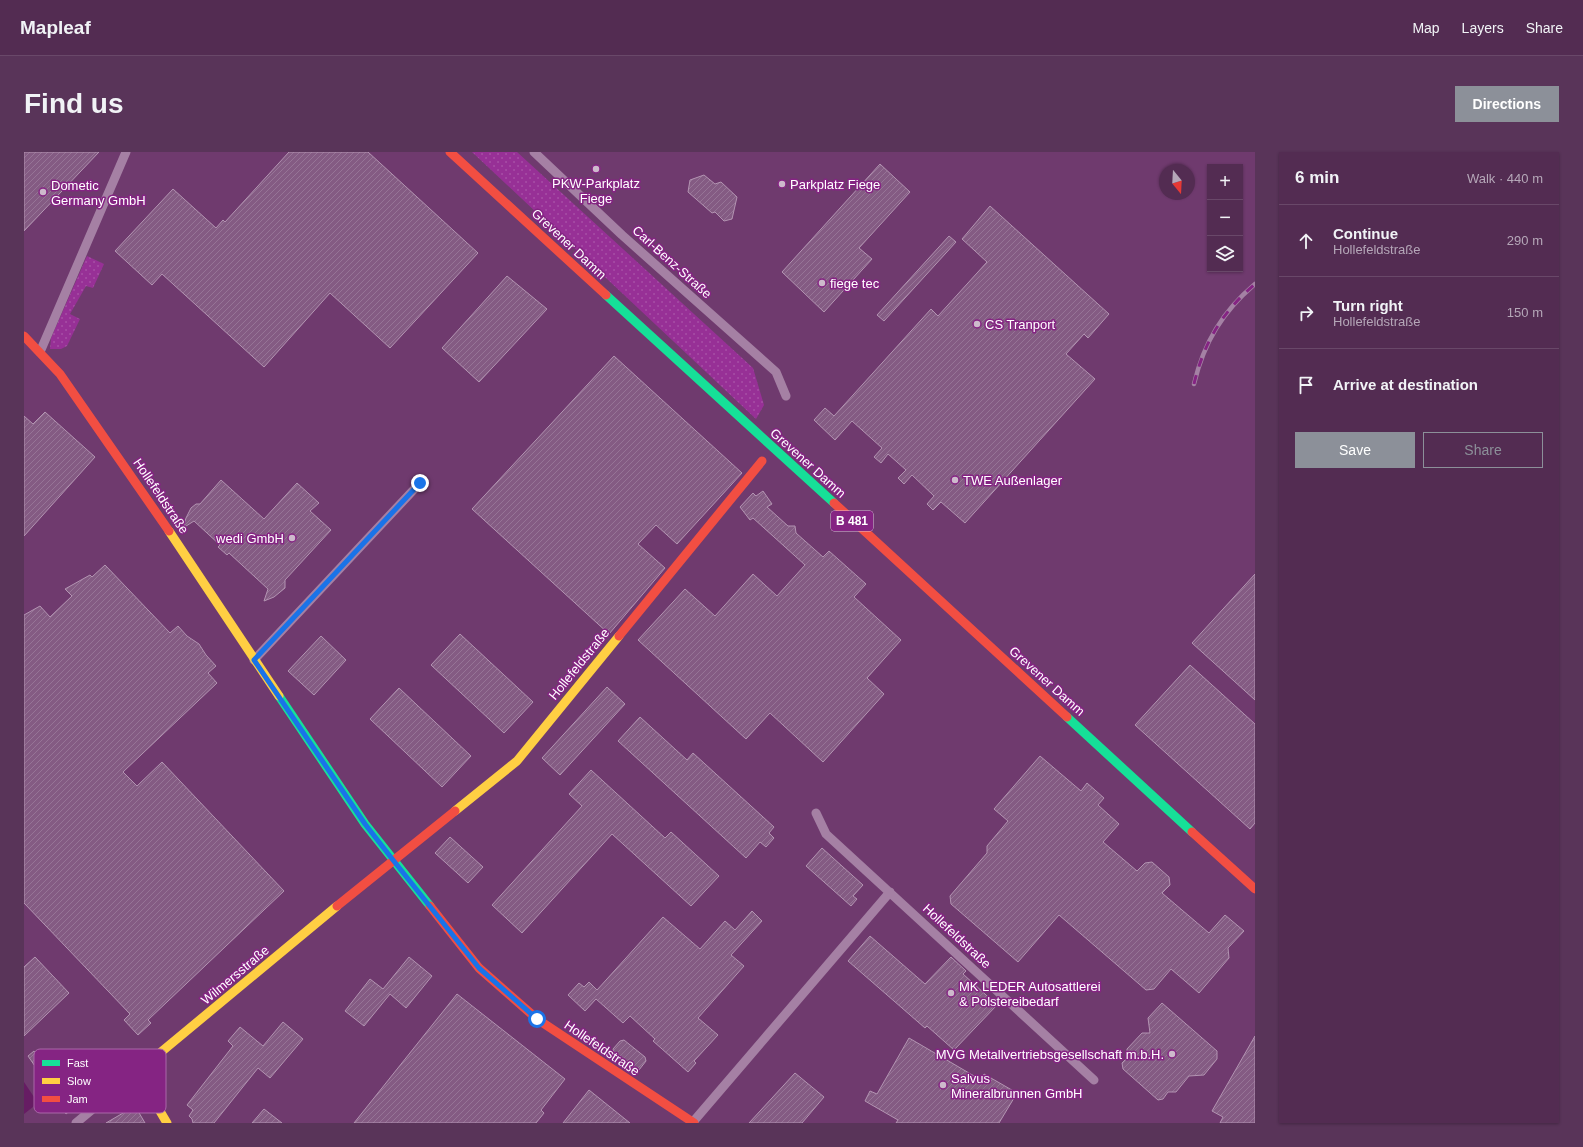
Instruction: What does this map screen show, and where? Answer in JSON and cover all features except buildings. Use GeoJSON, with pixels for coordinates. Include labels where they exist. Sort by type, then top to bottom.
{"type":"FeatureCollection","features":[{"type":"Feature","properties":{"kind":"street"},"geometry":{"type":"LineString","coordinates":[[40,352],[126,152]]}},
{"type":"Feature","properties":{"kind":"street","name":"Grevener Damm"},"geometry":{"type":"LineString","coordinates":[[450,152],[1255,889]]}},
{"type":"Feature","properties":{"kind":"street","name":"Carl-Benz-Straße"},"geometry":{"type":"LineString","coordinates":[[534,152],[622,235],[776,372],[786,396]]}},
{"type":"Feature","properties":{"kind":"street","name":"Hollefeldstraße"},"geometry":{"type":"LineString","coordinates":[[24,336],[60,374],[147,498],[365,824],[479,968],[537,1019],[666,1106],[694,1123],[890,892]]}},
{"type":"Feature","properties":{"kind":"street","name":"Hollefeldstraße"},"geometry":{"type":"LineString","coordinates":[[393,860],[517,761],[762,461]]}},
{"type":"Feature","properties":{"kind":"street"},"geometry":{"type":"LineString","coordinates":[[254,660],[420,483]]}},
{"type":"Feature","properties":{"kind":"street","name":"Hollefeldstraße"},"geometry":{"type":"LineString","coordinates":[[816,813],[826,834],[1094,1080]]}},
{"type":"Feature","properties":{"kind":"street","name":"Wilmersstraße"},"geometry":{"type":"LineString","coordinates":[[165,1049],[393,860]]}},
{"type":"Feature","properties":{"kind":"street"},"geometry":{"type":"LineString","coordinates":[[76,1123],[88,1113]]}},
{"type":"Feature","properties":{"kind":"street"},"geometry":{"type":"LineString","coordinates":[[161,1113],[167,1123]]}},
{"type":"Feature","properties":{"kind":"shaded area"},"geometry":{"type":"Polygon","coordinates":[[[472,152],[517,152],[753,368],[764,405],[756,419],[472,152]]]}},
{"type":"Feature","properties":{"kind":"shaded area"},"geometry":{"type":"Polygon","coordinates":[[[87,256],[104,264],[93,288],[86,286],[70,314],[80,319],[67,346],[61,349],[50,349],[51,338],[87,256]]]}},
{"type":"Feature","properties":{"kind":"shaded area"},"geometry":{"type":"Polygon","coordinates":[[[24,1082],[34,1097],[34,1106],[24,1114],[24,1082]]]}},
{"type":"Feature","properties":{"kind":"railway"},"geometry":{"type":"LineString","coordinates":[[1194,384],[1203,354],[1216,328],[1233,305],[1255,284]]}},
{"type":"Feature","properties":{"kind":"traffic: fast"},"geometry":{"type":"LineString","coordinates":[[606,295],[834,503]]}},
{"type":"Feature","properties":{"kind":"traffic: fast"},"geometry":{"type":"LineString","coordinates":[[279,696],[365,824],[430,906]]}},
{"type":"Feature","properties":{"kind":"traffic: fast"},"geometry":{"type":"LineString","coordinates":[[1067,717],[1192,832]]}},
{"type":"Feature","properties":{"kind":"traffic: slow"},"geometry":{"type":"LineString","coordinates":[[169,531],[279,696]]}},
{"type":"Feature","properties":{"kind":"traffic: slow"},"geometry":{"type":"LineString","coordinates":[[455,811],[517,761],[619,636]]}},
{"type":"Feature","properties":{"kind":"traffic: slow"},"geometry":{"type":"LineString","coordinates":[[165,1049],[337,906]]}},
{"type":"Feature","properties":{"kind":"traffic: slow"},"geometry":{"type":"LineString","coordinates":[[161,1113],[167,1123]]}},
{"type":"Feature","properties":{"kind":"traffic: jam"},"geometry":{"type":"LineString","coordinates":[[450,152],[606,295]]}},
{"type":"Feature","properties":{"kind":"traffic: jam"},"geometry":{"type":"LineString","coordinates":[[24,336],[60,374],[169,531]]}},
{"type":"Feature","properties":{"kind":"traffic: jam"},"geometry":{"type":"LineString","coordinates":[[619,636],[762,461]]}},
{"type":"Feature","properties":{"kind":"traffic: jam"},"geometry":{"type":"LineString","coordinates":[[834,503],[1067,717]]}},
{"type":"Feature","properties":{"kind":"traffic: jam"},"geometry":{"type":"LineString","coordinates":[[337,906],[455,811]]}},
{"type":"Feature","properties":{"kind":"traffic: jam"},"geometry":{"type":"LineString","coordinates":[[1192,832],[1255,889]]}},
{"type":"Feature","properties":{"kind":"traffic: jam"},"geometry":{"type":"LineString","coordinates":[[430,906],[479,968],[537,1019],[694,1123]]}},
{"type":"Feature","properties":{"kind":"place","name":"PKW-Parkplatz Fiege"},"geometry":{"type":"Point","coordinates":[596,169]}},
{"type":"Feature","properties":{"kind":"place","name":"Parkplatz Fiege"},"geometry":{"type":"Point","coordinates":[782,184]}},
{"type":"Feature","properties":{"kind":"place","name":"Dometic Germany GmbH"},"geometry":{"type":"Point","coordinates":[43,192]}},
{"type":"Feature","properties":{"kind":"place","name":"fiege tec"},"geometry":{"type":"Point","coordinates":[822,283]}},
{"type":"Feature","properties":{"kind":"place","name":"CS Tranport"},"geometry":{"type":"Point","coordinates":[977,324]}},
{"type":"Feature","properties":{"kind":"place","name":"TWE Außenlager"},"geometry":{"type":"Point","coordinates":[955,480]}},
{"type":"Feature","properties":{"kind":"place","name":"wedi GmbH"},"geometry":{"type":"Point","coordinates":[292,538]}},
{"type":"Feature","properties":{"kind":"place","name":"MK LEDER Autosattlerei & Polstereibedarf"},"geometry":{"type":"Point","coordinates":[951,993]}},
{"type":"Feature","properties":{"kind":"place","name":"MVG Metallvertriebsgesellschaft m.b.H."},"geometry":{"type":"Point","coordinates":[1172,1054]}},
{"type":"Feature","properties":{"kind":"place","name":"Salvus Mineralbrunnen GmbH"},"geometry":{"type":"Point","coordinates":[943,1085]}},
{"type":"Feature","properties":{"kind":"route"},"geometry":{"type":"LineString","coordinates":[[420,483],[254,660],[365,824],[393,860],[479,968],[537,1019]]}}]}
